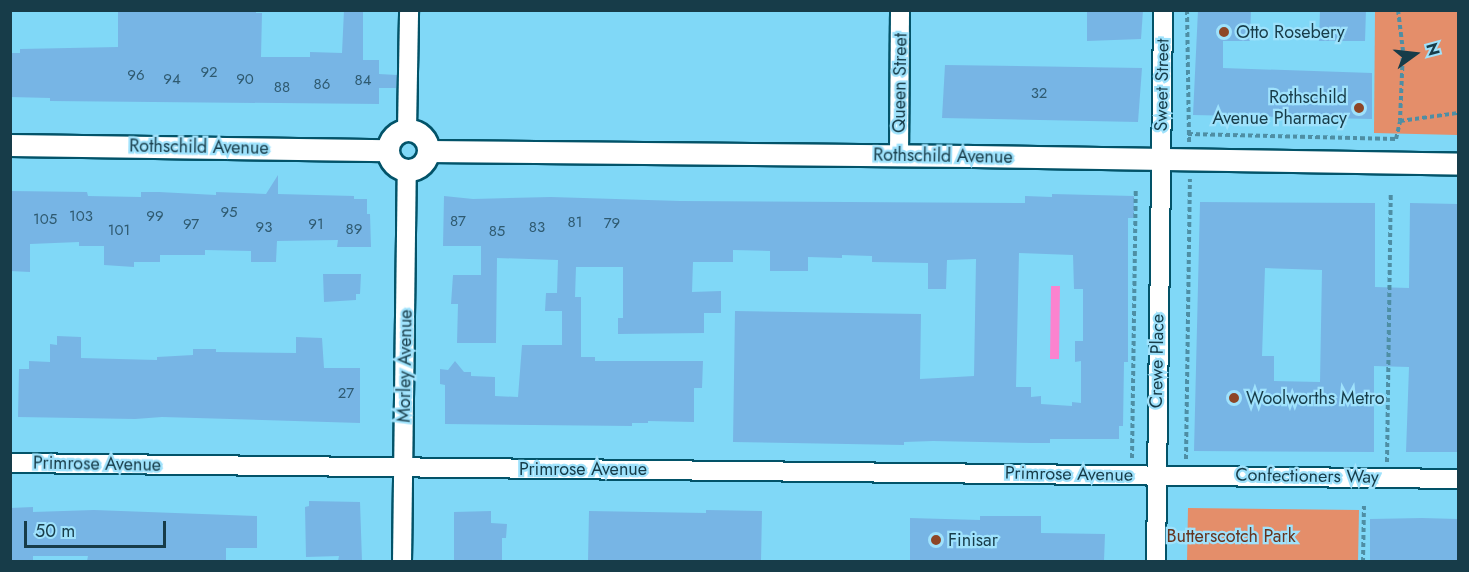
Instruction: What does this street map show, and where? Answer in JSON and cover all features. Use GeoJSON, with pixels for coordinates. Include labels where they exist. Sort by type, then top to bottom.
{"type":"FeatureCollection","features":[{"type":"Feature","properties":{"kind":"street"},"geometry":{"type":"LineString","coordinates":[[407,130],[409,10]]}},
{"type":"Feature","properties":{"kind":"street","name":"Queen Street"},"geometry":{"type":"LineString","coordinates":[[899,155],[900,10]]}},
{"type":"Feature","properties":{"kind":"street","name":"Sweet Street"},"geometry":{"type":"LineString","coordinates":[[1162,160],[1163,10]]}},
{"type":"Feature","properties":{"kind":"street"},"geometry":{"type":"LineString","coordinates":[[407,130],[420,134],[424,138],[428,151],[421,164],[407,170],[396,166],[388,150],[393,136],[407,130]]}},
{"type":"Feature","properties":{"kind":"street","name":"Rothschild Avenue"},"geometry":{"type":"LineString","coordinates":[[10,145],[388,150]]}},
{"type":"Feature","properties":{"kind":"street","name":"Rothschild Avenue"},"geometry":{"type":"LineString","coordinates":[[428,151],[899,155],[1458,164]]}},
{"type":"Feature","properties":{"kind":"street","name":"Crewe Place"},"geometry":{"type":"LineString","coordinates":[[1156,561],[1155,475],[1162,160]]}},
{"type":"Feature","properties":{"kind":"street","name":"Morley Avenue"},"geometry":{"type":"LineString","coordinates":[[402,561],[407,170]]}},
{"type":"Feature","properties":{"kind":"street","name":"Primrose Avenue"},"geometry":{"type":"LineString","coordinates":[[10,463],[1155,475]]}},
{"type":"Feature","properties":{"kind":"street","name":"Confectioners Way"},"geometry":{"type":"LineString","coordinates":[[1155,475],[1458,479]]}},
{"type":"Feature","properties":{"kind":"path"},"geometry":{"type":"LineString","coordinates":[[1188,10],[1190,148]]}},
{"type":"Feature","properties":{"kind":"path"},"geometry":{"type":"LineString","coordinates":[[1188,134],[1396,139],[1400,121],[1403,51],[1398,10]]}},
{"type":"Feature","properties":{"kind":"path"},"geometry":{"type":"LineString","coordinates":[[1400,121],[1458,113]]}},
{"type":"Feature","properties":{"kind":"path"},"geometry":{"type":"LineString","coordinates":[[1186,475],[1190,178]]}},
{"type":"Feature","properties":{"kind":"path"},"geometry":{"type":"LineString","coordinates":[[1132,459],[1136,188]]}},
{"type":"Feature","properties":{"kind":"path"},"geometry":{"type":"LineString","coordinates":[[1387,462],[1391,192]]}},
{"type":"Feature","properties":{"kind":"path"},"geometry":{"type":"LineString","coordinates":[[1363,561],[1364,506]]}},
{"type":"Feature","properties":{"kind":"green space"},"geometry":{"type":"Polygon","coordinates":[[[1375,11],[1458,11],[1458,135],[1374,133],[1375,11]]]}},
{"type":"Feature","properties":{"kind":"green space","name":"Butterscotch Park"},"geometry":{"type":"Polygon","coordinates":[[[1188,508],[1359,510],[1358,561],[1187,561],[1188,508]]]}},
{"type":"Feature","properties":{"kind":"shaded area"},"geometry":{"type":"Polygon","coordinates":[[[1051,286],[1060,286],[1059,359],[1050,359],[1051,286]]]}},
{"type":"Feature","properties":{"kind":"building"},"geometry":{"type":"Polygon","coordinates":[[[256,10],[256,13],[262,13],[261,57],[310,57],[310,52],[342,53],[344,10],[363,10],[363,60],[379,60],[379,74],[397,75],[396,88],[379,88],[379,104],[50,101],[50,98],[10,97],[10,53],[20,53],[20,49],[118,47],[118,11],[256,10]]]}},
{"type":"Feature","properties":{"kind":"building"},"geometry":{"type":"Polygon","coordinates":[[[1087,10],[1143,10],[1141,39],[1087,41],[1087,10]]]}},
{"type":"Feature","properties":{"kind":"building"},"geometry":{"type":"Polygon","coordinates":[[[1198,10],[1251,10],[1250,41],[1223,41],[1223,68],[1372,73],[1372,119],[1193,115],[1198,10]]]}},
{"type":"Feature","properties":{"kind":"building","name":"Otto Rosebery"},"geometry":{"type":"Polygon","coordinates":[[[1320,10],[1366,10],[1365,41],[1319,41],[1320,10]]]}},
{"type":"Feature","properties":{"kind":"building"},"geometry":{"type":"Polygon","coordinates":[[[945,65],[1142,68],[1138,122],[942,118],[945,65]]]}},
{"type":"Feature","properties":{"kind":"building"},"geometry":{"type":"Polygon","coordinates":[[[278,175],[278,194],[354,196],[354,199],[367,199],[371,247],[337,247],[338,240],[277,241],[276,262],[251,262],[251,251],[205,250],[205,255],[160,255],[160,262],[134,262],[134,267],[104,265],[104,246],[79,246],[79,242],[30,244],[30,272],[10,271],[10,191],[87,192],[88,196],[141,197],[141,192],[266,194],[278,175]]]}},
{"type":"Feature","properties":{"kind":"building"},"geometry":{"type":"Polygon","coordinates":[[[1052,194],[1134,196],[1134,218],[1128,218],[1128,362],[1124,362],[1123,426],[1119,426],[1119,439],[1050,439],[1050,443],[933,441],[904,442],[904,445],[733,442],[735,311],[921,314],[920,379],[974,376],[976,259],[947,260],[946,289],[928,289],[928,263],[872,262],[872,256],[842,255],[842,258],[808,257],[808,271],[770,271],[770,251],[733,250],[733,262],[693,262],[692,292],[721,291],[721,313],[704,313],[704,333],[618,334],[618,318],[623,318],[623,267],[576,267],[575,297],[581,297],[581,357],[595,357],[595,361],[703,361],[702,388],[694,388],[694,422],[648,421],[648,423],[632,423],[632,426],[445,424],[445,385],[440,384],[440,369],[448,370],[455,361],[464,372],[471,372],[471,376],[495,377],[495,396],[518,397],[522,345],[562,345],[562,311],[545,311],[546,293],[557,293],[558,260],[497,258],[496,343],[457,343],[458,304],[451,304],[453,275],[481,275],[481,246],[443,246],[444,196],[473,199],[551,197],[680,201],[1025,203],[1025,196],[1052,197],[1052,194]],[[1019,253],[1016,387],[1031,387],[1031,397],[1041,396],[1041,404],[1072,406],[1072,402],[1081,403],[1081,361],[1075,362],[1075,341],[1083,341],[1083,289],[1074,289],[1073,255],[1019,253]]]}},
{"type":"Feature","properties":{"kind":"building"},"geometry":{"type":"Polygon","coordinates":[[[1200,202],[1375,203],[1375,287],[1409,288],[1410,203],[1458,204],[1458,452],[1406,452],[1409,367],[1374,366],[1374,452],[1194,451],[1200,202]],[[1265,268],[1262,356],[1274,356],[1274,381],[1320,382],[1322,270],[1265,268]]]}},
{"type":"Feature","properties":{"kind":"building"},"geometry":{"type":"Polygon","coordinates":[[[323,274],[361,274],[360,294],[356,294],[356,300],[324,302],[323,274]]]}},
{"type":"Feature","properties":{"kind":"building"},"geometry":{"type":"Polygon","coordinates":[[[57,336],[81,337],[81,358],[157,360],[157,357],[193,355],[193,349],[216,349],[216,352],[296,353],[296,337],[322,338],[324,368],[360,368],[360,423],[162,417],[135,419],[18,417],[19,369],[29,369],[29,361],[50,362],[50,344],[57,345],[57,336]]]}},
{"type":"Feature","properties":{"kind":"building"},"geometry":{"type":"Polygon","coordinates":[[[309,501],[360,502],[362,561],[338,561],[339,556],[306,557],[305,507],[309,506],[309,501]]]}},
{"type":"Feature","properties":{"kind":"building"},"geometry":{"type":"Polygon","coordinates":[[[33,507],[33,512],[94,510],[257,516],[257,548],[226,548],[226,561],[87,561],[88,556],[33,556],[33,561],[10,561],[10,508],[33,507]]]}},
{"type":"Feature","properties":{"kind":"building"},"geometry":{"type":"Polygon","coordinates":[[[706,510],[762,511],[761,561],[588,561],[589,511],[706,513],[706,510]]]}},
{"type":"Feature","properties":{"kind":"building"},"geometry":{"type":"Polygon","coordinates":[[[491,511],[491,523],[507,524],[506,538],[502,538],[502,561],[454,561],[454,512],[491,511]]]}},
{"type":"Feature","properties":{"kind":"building"},"geometry":{"type":"Polygon","coordinates":[[[980,516],[1041,516],[1041,533],[1105,534],[1104,561],[910,561],[910,518],[980,520],[980,516]]]}},
{"type":"Feature","properties":{"kind":"building"},"geometry":{"type":"Polygon","coordinates":[[[1370,519],[1458,519],[1458,561],[1370,561],[1370,519]]]}},
{"type":"Feature","properties":{"kind":"place","name":"Otto Rosebery"},"geometry":{"type":"Point","coordinates":[1224,32]}},
{"type":"Feature","properties":{"kind":"place","name":"Rothschild Avenue Pharmacy"},"geometry":{"type":"Point","coordinates":[1359,108]}},
{"type":"Feature","properties":{"kind":"place","name":"Woolworths Metro"},"geometry":{"type":"Point","coordinates":[1234,398]}},
{"type":"Feature","properties":{"kind":"place","name":"Finisar"},"geometry":{"type":"Point","coordinates":[936,540]}}]}
